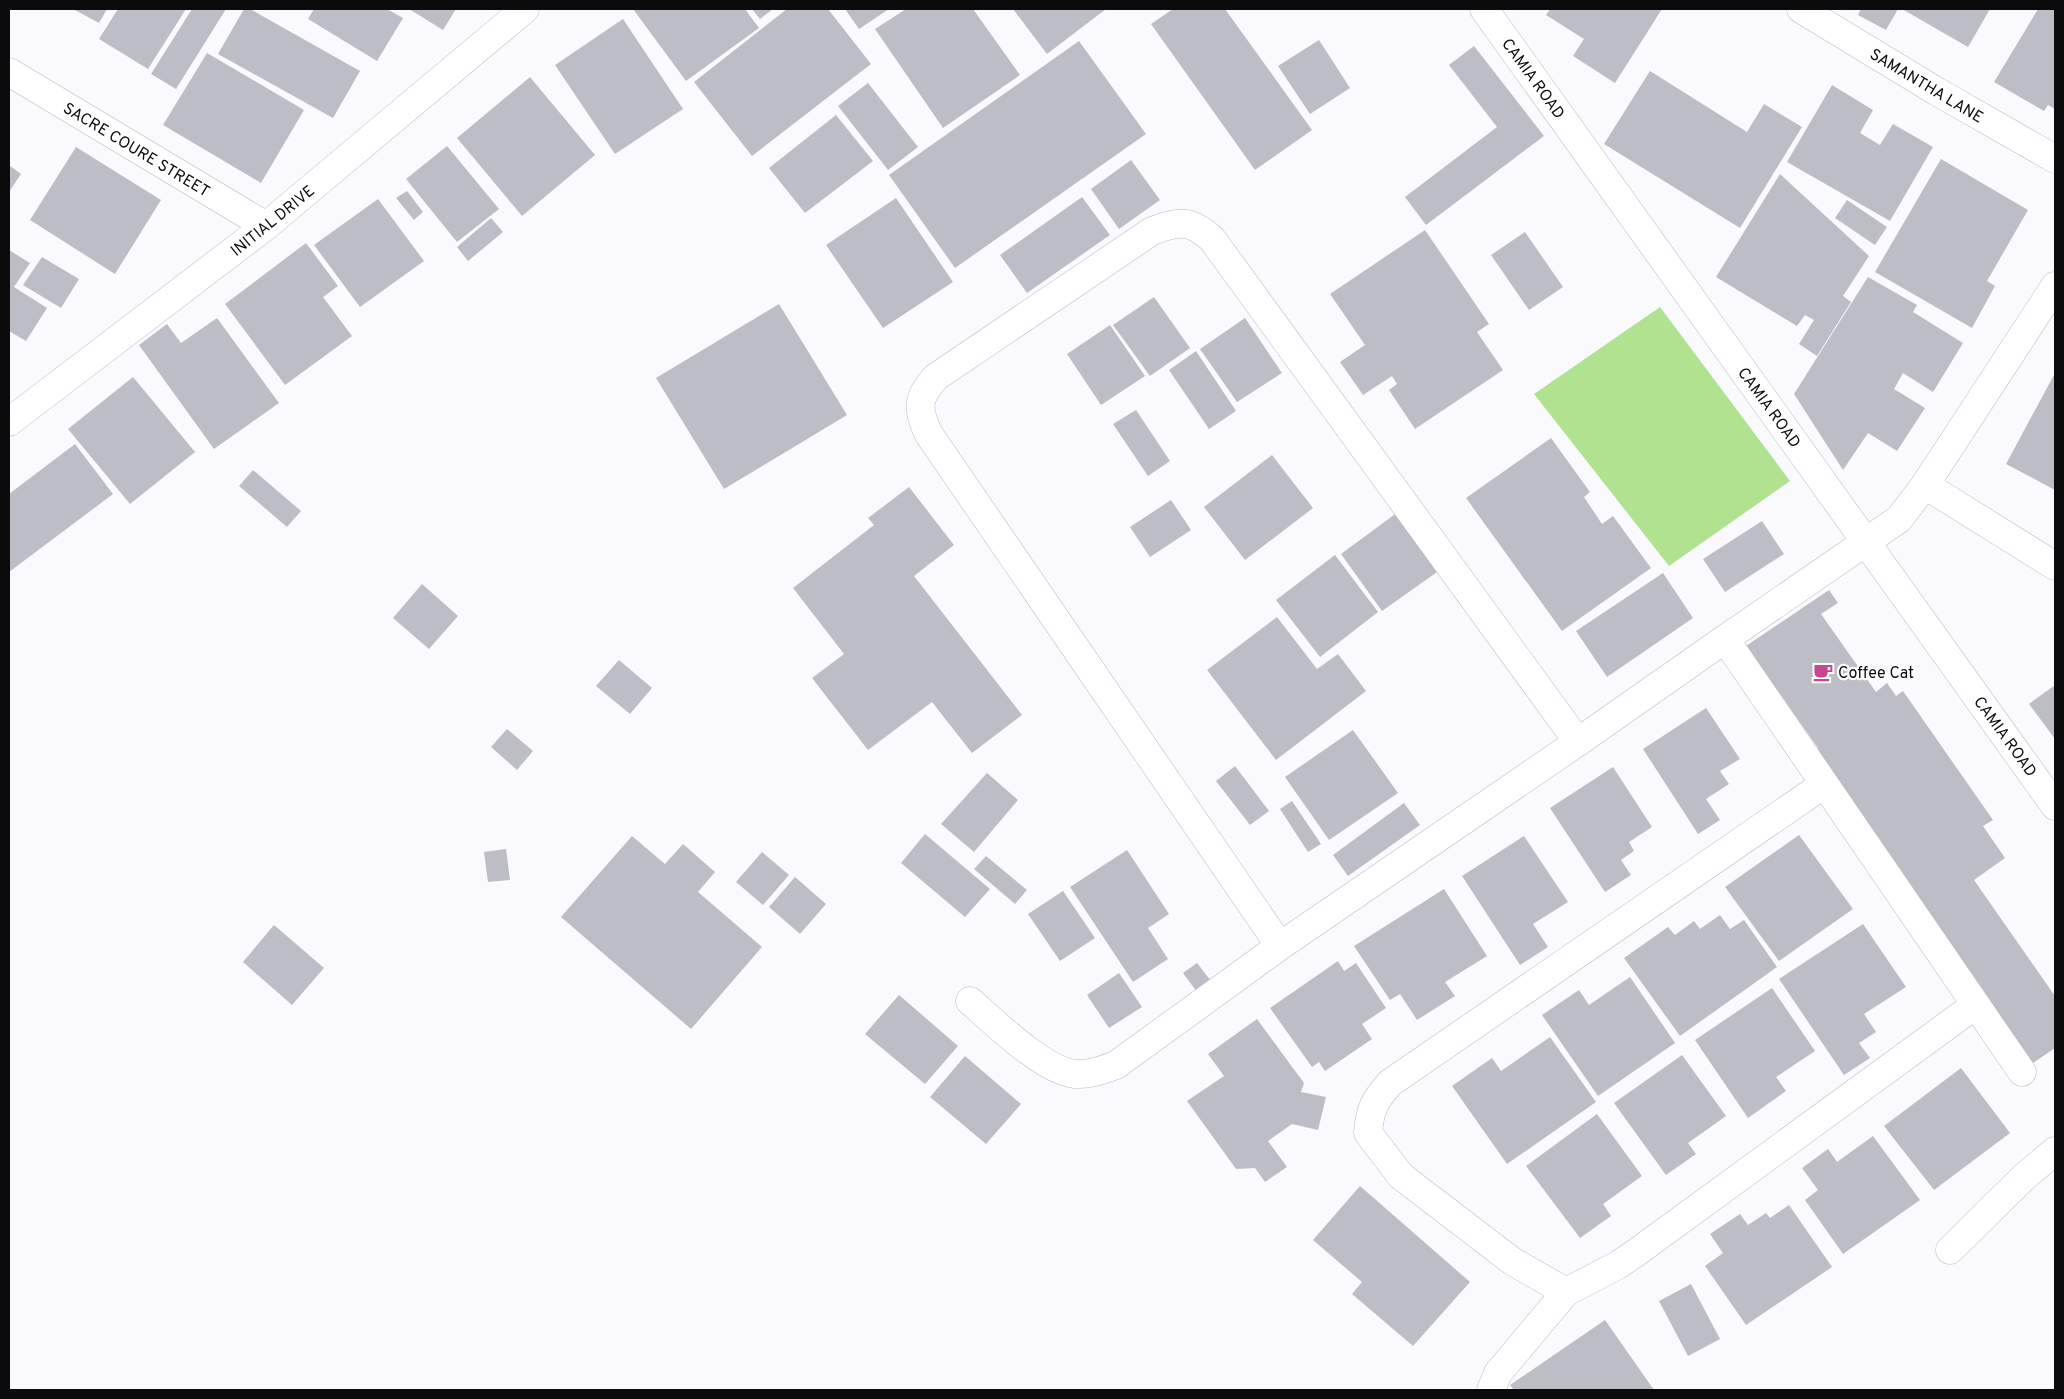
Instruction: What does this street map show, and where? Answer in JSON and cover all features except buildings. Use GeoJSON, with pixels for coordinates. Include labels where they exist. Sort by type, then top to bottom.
{"type":"FeatureCollection","features":[{"type":"Feature","properties":{"kind":"street","name":"INITIAL DRIVE"},"geometry":{"type":"LineString","coordinates":[[10,422],[266,226],[525,9]]}},
{"type":"Feature","properties":{"kind":"street","name":"CAMIA ROAD"},"geometry":{"type":"LineString","coordinates":[[1484,9],[2055,806]]}},
{"type":"Feature","properties":{"kind":"street","name":"SAMANTHA LANE"},"geometry":{"type":"LineString","coordinates":[[1801,9],[1936,91],[2055,159]]}},
{"type":"Feature","properties":{"kind":"street","name":"SACRE COURE STREET"},"geometry":{"type":"LineString","coordinates":[[9,72],[266,226]]}},
{"type":"Feature","properties":{"kind":"street"},"geometry":{"type":"LineString","coordinates":[[1280,946],[928,433],[919,412],[923,392],[936,377],[1152,232],[1170,224],[1188,223],[1199,228],[1212,239],[1578,742]]}},
{"type":"Feature","properties":{"kind":"street"},"geometry":{"type":"LineString","coordinates":[[970,1002],[1033,1054],[1073,1074],[1093,1073],[1116,1065],[1280,946],[1578,742],[1724,639],[1868,543],[1899,519],[1925,485],[2055,286]]}},
{"type":"Feature","properties":{"kind":"street"},"geometry":{"type":"LineString","coordinates":[[1925,485],[2055,566]]}},
{"type":"Feature","properties":{"kind":"street"},"geometry":{"type":"LineString","coordinates":[[1724,639],[1974,1006],[2022,1072]]}},
{"type":"Feature","properties":{"kind":"street"},"geometry":{"type":"LineString","coordinates":[[1566,1292],[1512,1260],[1401,1176],[1368,1133],[1374,1100],[1390,1083],[1823,785]]}},
{"type":"Feature","properties":{"kind":"street"},"geometry":{"type":"LineString","coordinates":[[1490,1390],[1498,1373],[1566,1292],[1618,1266],[1974,1006]]}},
{"type":"Feature","properties":{"kind":"street"},"geometry":{"type":"LineString","coordinates":[[1950,1250],[2024,1178],[2055,1151]]}},
{"type":"Feature","properties":{"kind":"green space"},"geometry":{"type":"Polygon","coordinates":[[[1660,307],[1790,481],[1669,566],[1534,394],[1660,307]]]}},
{"type":"Feature","properties":{"kind":"place","name":"Coffee Cat"},"geometry":{"type":"Point","coordinates":[1823,672]}}]}
